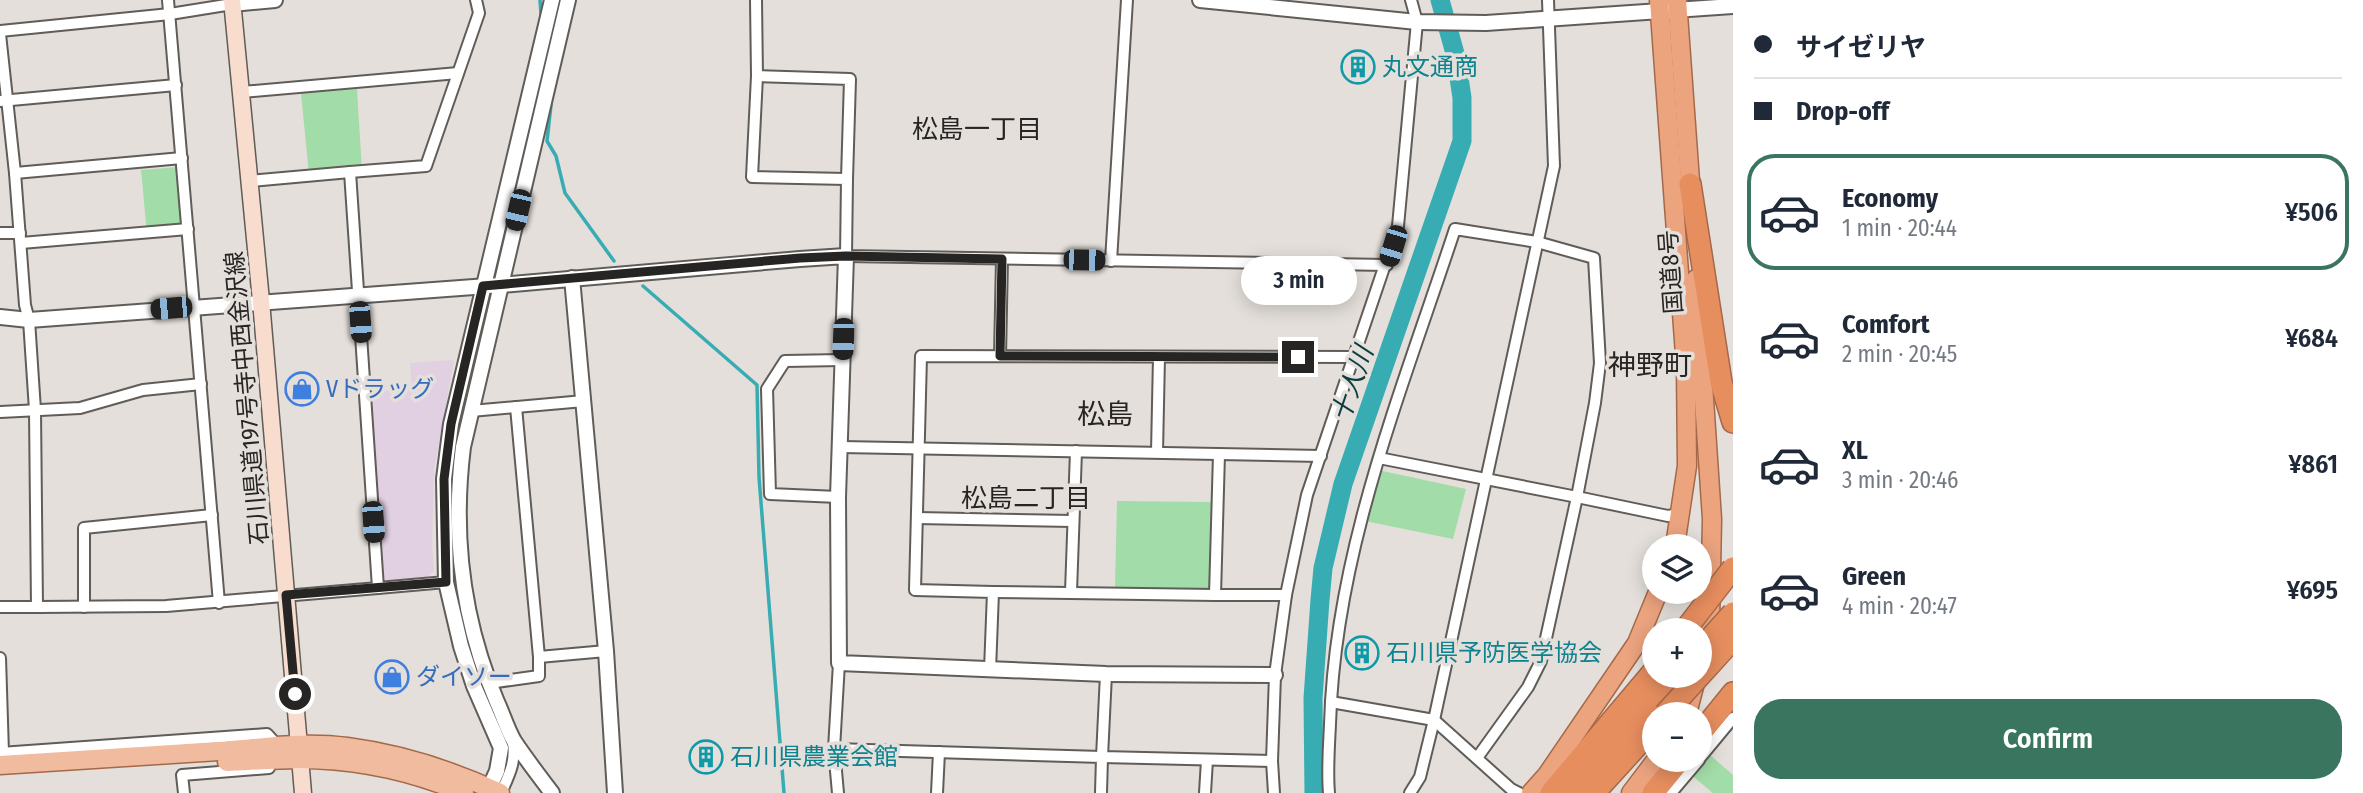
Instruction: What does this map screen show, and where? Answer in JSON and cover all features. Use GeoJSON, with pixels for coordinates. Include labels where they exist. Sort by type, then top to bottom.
{"type":"FeatureCollection","features":[{"type":"Feature","properties":{"kind":"highway","name":"国道8号"},"geometry":{"type":"LineString","coordinates":[[1668,5],[1690,184],[1712,519],[1710,618]]}},
{"type":"Feature","properties":{"kind":"highway","name":"国道8号"},"geometry":{"type":"LineString","coordinates":[[1668,5],[1686,368],[1687,466],[1677,534]]}},
{"type":"Feature","properties":{"kind":"highway"},"geometry":{"type":"LineString","coordinates":[[1690,184],[1721,382],[1733,422]]}},
{"type":"Feature","properties":{"kind":"highway"},"geometry":{"type":"LineString","coordinates":[[1694,618],[1733,568]]}},
{"type":"Feature","properties":{"kind":"highway"},"geometry":{"type":"LineString","coordinates":[[1549,784],[1637,643],[1653,604]]}},
{"type":"Feature","properties":{"kind":"highway"},"geometry":{"type":"LineString","coordinates":[[1712,636],[1733,613]]}},
{"type":"Feature","properties":{"kind":"highway"},"geometry":{"type":"LineString","coordinates":[[1676,702],[1733,639]]}},
{"type":"Feature","properties":{"kind":"highway"},"geometry":{"type":"LineString","coordinates":[[1549,784],[1642,682]]}},
{"type":"Feature","properties":{"kind":"highway"},"geometry":{"type":"LineString","coordinates":[[1531,793],[1549,784],[1581,758],[1642,684]]}},
{"type":"Feature","properties":{"kind":"highway"},"geometry":{"type":"LineString","coordinates":[[1572,793],[1665,688]]}},
{"type":"Feature","properties":{"kind":"highway"},"geometry":{"type":"LineString","coordinates":[[1712,719],[1733,693]]}},
{"type":"Feature","properties":{"kind":"highway"},"geometry":{"type":"LineString","coordinates":[[1594,793],[1642,740]]}},
{"type":"Feature","properties":{"kind":"highway"},"geometry":{"type":"LineString","coordinates":[[1640,791],[1650,772]]}},
{"type":"Feature","properties":{"kind":"highway"},"geometry":{"type":"LineString","coordinates":[[1640,791],[1665,772]]}},
{"type":"Feature","properties":{"kind":"main road","name":"石川県道197号寺中西金沢線"},"geometry":{"type":"LineString","coordinates":[[232,2],[261,301],[303,793]]}},
{"type":"Feature","properties":{"kind":"main road"},"geometry":{"type":"LineString","coordinates":[[0,777],[129,762],[345,746],[390,754],[433,766],[494,792]]}},
{"type":"Feature","properties":{"kind":"main road"},"geometry":{"type":"LineString","coordinates":[[299,751],[423,778],[464,793]]}},
{"type":"Feature","properties":{"kind":"main road"},"geometry":{"type":"LineString","coordinates":[[1,757],[129,762]]}},
{"type":"Feature","properties":{"kind":"street"},"geometry":{"type":"LineString","coordinates":[[169,0],[219,603]]}},
{"type":"Feature","properties":{"kind":"street"},"geometry":{"type":"LineString","coordinates":[[37,607],[35,410],[29,320],[25,305],[15,173],[4,100],[0,33],[170,14],[232,2],[275,0]]}},
{"type":"Feature","properties":{"kind":"street"},"geometry":{"type":"LineString","coordinates":[[250,181],[426,166],[479,13],[476,0]]}},
{"type":"Feature","properties":{"kind":"street"},"geometry":{"type":"LineString","coordinates":[[494,792],[502,748],[468,666],[446,582],[444,479],[451,424],[552,0]]}},
{"type":"Feature","properties":{"kind":"street"},"geometry":{"type":"LineString","coordinates":[[552,793],[513,740],[473,636],[463,588],[458,532],[458,484],[471,411],[568,0]]}},
{"type":"Feature","properties":{"kind":"street"},"geometry":{"type":"LineString","coordinates":[[756,0],[757,76],[752,177],[847,179]]}},
{"type":"Feature","properties":{"kind":"street"},"geometry":{"type":"LineString","coordinates":[[1111,261],[1128,0]]}},
{"type":"Feature","properties":{"kind":"street"},"geometry":{"type":"LineString","coordinates":[[1200,0],[1418,22],[1468,23],[1550,19],[1668,5],[1733,6]]}},
{"type":"Feature","properties":{"kind":"street"},"geometry":{"type":"LineString","coordinates":[[1274,793],[1272,761],[1275,675],[1286,595],[1307,495],[1398,226],[1418,22],[1411,0]]}},
{"type":"Feature","properties":{"kind":"street"},"geometry":{"type":"LineString","coordinates":[[1410,793],[1420,777],[1434,720],[1554,166],[1548,0]]}},
{"type":"Feature","properties":{"kind":"street"},"geometry":{"type":"LineString","coordinates":[[242,92],[458,73]]}},
{"type":"Feature","properties":{"kind":"street"},"geometry":{"type":"LineString","coordinates":[[757,76],[850,79],[838,497],[839,663],[834,749],[838,793]]}},
{"type":"Feature","properties":{"kind":"street"},"geometry":{"type":"LineString","coordinates":[[4,100],[176,85]]}},
{"type":"Feature","properties":{"kind":"street"},"geometry":{"type":"LineString","coordinates":[[15,173],[182,158]]}},
{"type":"Feature","properties":{"kind":"street"},"geometry":{"type":"LineString","coordinates":[[350,172],[378,588]]}},
{"type":"Feature","properties":{"kind":"street"},"geometry":{"type":"LineString","coordinates":[[0,233],[20,238],[188,229]]}},
{"type":"Feature","properties":{"kind":"street"},"geometry":{"type":"LineString","coordinates":[[1329,793],[1331,702],[1344,591],[1379,458],[1455,229],[1537,242],[1594,258],[1600,363],[1577,497],[1541,662],[1528,687],[1477,758]]}},
{"type":"Feature","properties":{"kind":"street"},"geometry":{"type":"LineString","coordinates":[[0,317],[29,320],[846,256],[1387,265]]}},
{"type":"Feature","properties":{"kind":"street"},"geometry":{"type":"LineString","coordinates":[[1000,356],[1002,259]]}},
{"type":"Feature","properties":{"kind":"street"},"geometry":{"type":"LineString","coordinates":[[572,278],[606,651],[615,793]]}},
{"type":"Feature","properties":{"kind":"street"},"geometry":{"type":"LineString","coordinates":[[1286,595],[915,590],[921,356],[1354,357]]}},
{"type":"Feature","properties":{"kind":"street"},"geometry":{"type":"LineString","coordinates":[[1157,452],[1159,357]]}},
{"type":"Feature","properties":{"kind":"street"},"geometry":{"type":"LineString","coordinates":[[838,497],[770,494],[767,389],[785,361],[842,360]]}},
{"type":"Feature","properties":{"kind":"street"},"geometry":{"type":"LineString","coordinates":[[0,412],[80,408],[143,390],[201,384]]}},
{"type":"Feature","properties":{"kind":"street"},"geometry":{"type":"LineString","coordinates":[[471,411],[584,401]]}},
{"type":"Feature","properties":{"kind":"street"},"geometry":{"type":"LineString","coordinates":[[489,683],[539,676],[516,407]]}},
{"type":"Feature","properties":{"kind":"street"},"geometry":{"type":"LineString","coordinates":[[841,447],[1321,456]]}},
{"type":"Feature","properties":{"kind":"street"},"geometry":{"type":"LineString","coordinates":[[1070,592],[1076,451]]}},
{"type":"Feature","properties":{"kind":"street"},"geometry":{"type":"LineString","coordinates":[[1215,595],[1219,454]]}},
{"type":"Feature","properties":{"kind":"street"},"geometry":{"type":"LineString","coordinates":[[1379,458],[1668,516],[1680,514]]}},
{"type":"Feature","properties":{"kind":"street"},"geometry":{"type":"LineString","coordinates":[[84,607],[84,528],[212,515]]}},
{"type":"Feature","properties":{"kind":"street"},"geometry":{"type":"LineString","coordinates":[[917,518],[1073,521]]}},
{"type":"Feature","properties":{"kind":"street"},"geometry":{"type":"LineString","coordinates":[[0,607],[166,606],[446,582]]}},
{"type":"Feature","properties":{"kind":"street"},"geometry":{"type":"LineString","coordinates":[[990,670],[993,592]]}},
{"type":"Feature","properties":{"kind":"street"},"geometry":{"type":"LineString","coordinates":[[539,657],[606,651]]}},
{"type":"Feature","properties":{"kind":"street"},"geometry":{"type":"LineString","coordinates":[[0,657],[1,757],[267,734],[278,753],[272,768],[182,775],[184,793]]}},
{"type":"Feature","properties":{"kind":"street"},"geometry":{"type":"LineString","coordinates":[[839,663],[1106,674],[1275,675]]}},
{"type":"Feature","properties":{"kind":"street"},"geometry":{"type":"LineString","coordinates":[[1101,793],[1106,674]]}},
{"type":"Feature","properties":{"kind":"street"},"geometry":{"type":"LineString","coordinates":[[1331,702],[1434,720],[1511,789],[1519,793]]}},
{"type":"Feature","properties":{"kind":"street"},"geometry":{"type":"LineString","coordinates":[[1712,743],[1733,718]]}},
{"type":"Feature","properties":{"kind":"street"},"geometry":{"type":"LineString","coordinates":[[494,792],[513,768],[513,740]]}},
{"type":"Feature","properties":{"kind":"street"},"geometry":{"type":"LineString","coordinates":[[834,749],[1272,761]]}},
{"type":"Feature","properties":{"kind":"street"},"geometry":{"type":"LineString","coordinates":[[937,793],[939,752]]}},
{"type":"Feature","properties":{"kind":"street"},"geometry":{"type":"LineString","coordinates":[[1205,793],[1207,760]]}},
{"type":"Feature","properties":{"kind":"street"},"geometry":{"type":"LineString","coordinates":[[1671,793],[1688,772]]}},
{"type":"Feature","properties":{"kind":"shaded area"},"geometry":{"type":"Polygon","coordinates":[[[454,360],[434,470],[434,570],[426,579],[386,582],[382,578],[370,392],[412,389],[410,363],[454,360]]]}},
{"type":"Feature","properties":{"kind":"green space"},"geometry":{"type":"Polygon","coordinates":[[[357,89],[362,171],[309,175],[301,93],[357,89]]]}},
{"type":"Feature","properties":{"kind":"green space"},"geometry":{"type":"Polygon","coordinates":[[[179,167],[183,230],[147,234],[141,170],[179,167]]]}},
{"type":"Feature","properties":{"kind":"green space"},"geometry":{"type":"Polygon","coordinates":[[[1378,470],[1466,489],[1453,539],[1365,521],[1378,470]]]}},
{"type":"Feature","properties":{"kind":"green space"},"geometry":{"type":"Polygon","coordinates":[[[1117,501],[1211,502],[1209,591],[1115,587],[1117,501]]]}},
{"type":"Feature","properties":{"kind":"green space"},"geometry":{"type":"Polygon","coordinates":[[[1712,757],[1733,775],[1733,793],[1713,793],[1690,774],[1712,772],[1712,757]]]}},
{"type":"Feature","properties":{"kind":"waterway"},"geometry":{"type":"LineString","coordinates":[[540,0],[541,15]]}},
{"type":"Feature","properties":{"kind":"waterway","name":"十人川"},"geometry":{"type":"LineString","coordinates":[[1314,793],[1313,698],[1323,568],[1343,484],[1462,141],[1462,98],[1456,57],[1440,0]]}},
{"type":"Feature","properties":{"kind":"waterway"},"geometry":{"type":"LineString","coordinates":[[551,105],[547,141],[556,156],[565,193],[614,261]]}},
{"type":"Feature","properties":{"kind":"waterway"},"geometry":{"type":"LineString","coordinates":[[643,286],[757,385],[759,477],[784,793]]}},
{"type":"Feature","properties":{"kind":"place","name":"丸文通商"},"geometry":{"type":"Point","coordinates":[1358,67]}},
{"type":"Feature","properties":{"kind":"place","name":"Vドラッグ"},"geometry":{"type":"Point","coordinates":[302,389]}},
{"type":"Feature","properties":{"kind":"place","name":"石川県予防医学協会"},"geometry":{"type":"Point","coordinates":[1362,653]}},
{"type":"Feature","properties":{"kind":"place","name":"ダイソー"},"geometry":{"type":"Point","coordinates":[392,677]}},
{"type":"Feature","properties":{"kind":"place","name":"石川県農業会館"},"geometry":{"type":"Point","coordinates":[706,757]}},
{"type":"Feature","properties":{"kind":"district","name":"松島一丁目"},"geometry":{"type":"Point","coordinates":[977,129]}},
{"type":"Feature","properties":{"kind":"district","name":"神野町"},"geometry":{"type":"Point","coordinates":[1650,365]}},
{"type":"Feature","properties":{"kind":"district","name":"松島"},"geometry":{"type":"Point","coordinates":[1105,414]}},
{"type":"Feature","properties":{"kind":"district","name":"松島二丁目"},"geometry":{"type":"Point","coordinates":[1026,498]}},
{"type":"Feature","properties":{"kind":"route"},"geometry":{"type":"LineString","coordinates":[[295,694],[286,595],[446,582],[444,479],[451,424],[483,286],[800,258],[846,256],[1002,259],[1000,356],[1298,357]]}}]}
